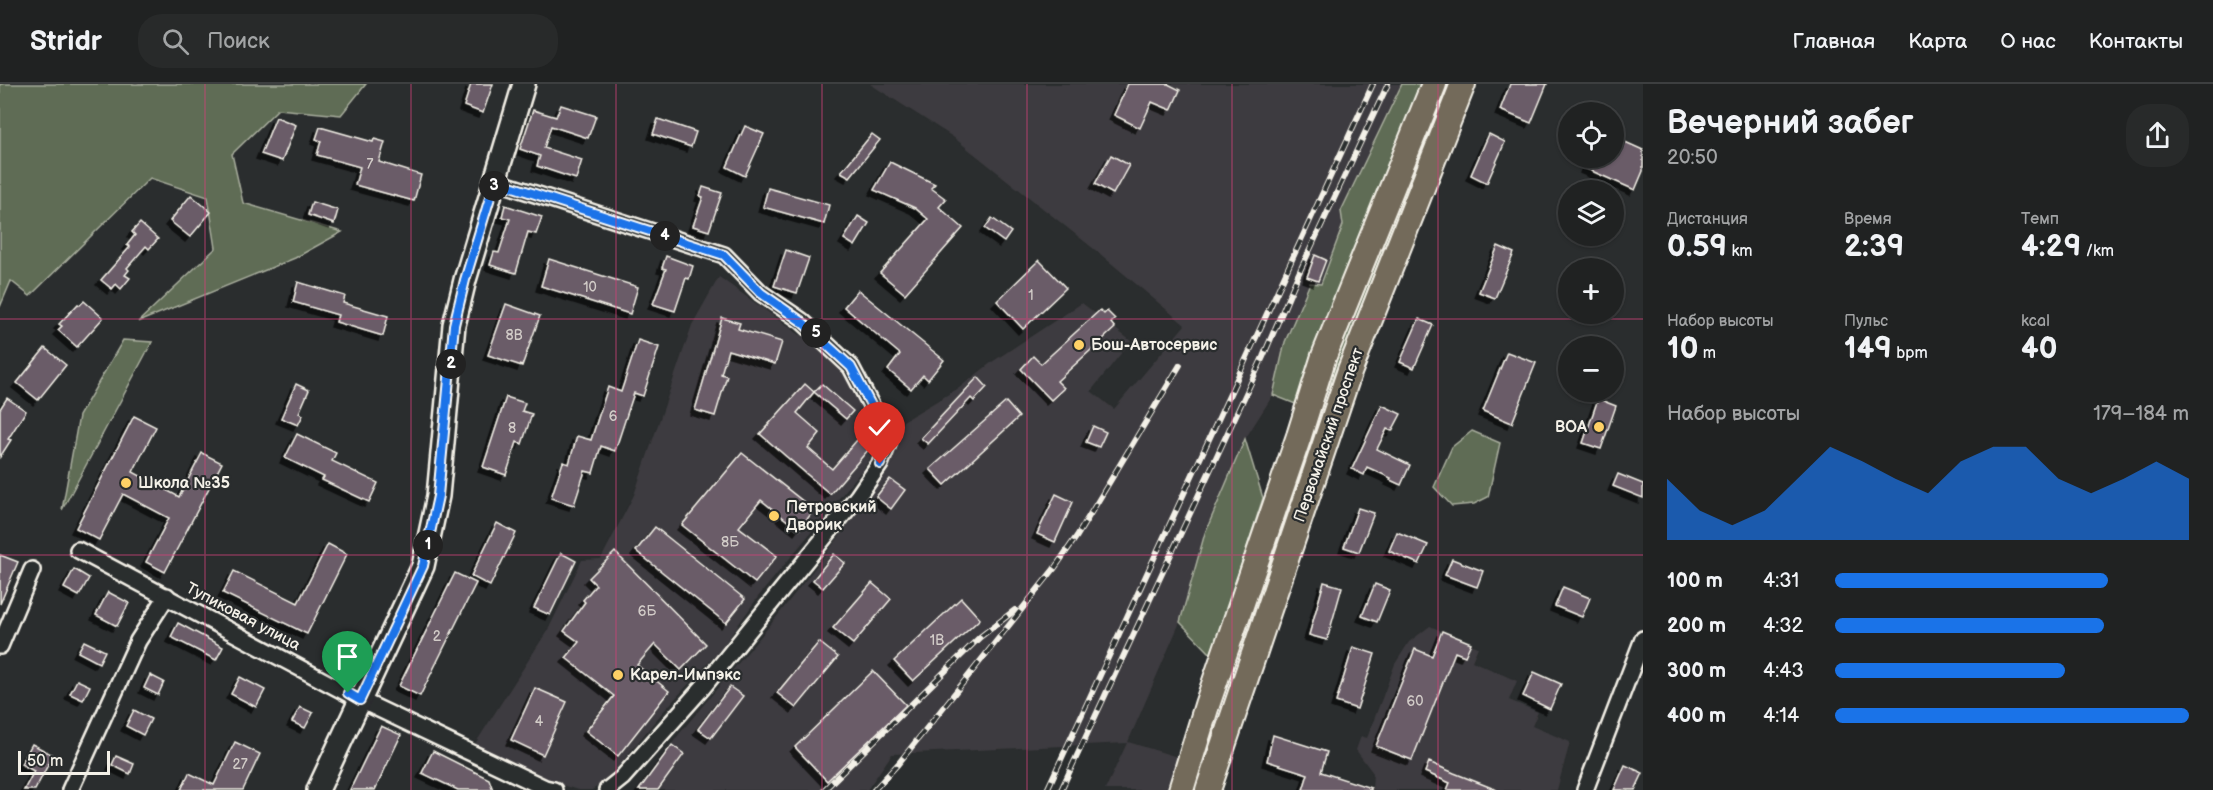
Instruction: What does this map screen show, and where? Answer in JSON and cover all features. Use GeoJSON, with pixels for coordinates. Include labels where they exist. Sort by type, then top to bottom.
{"type":"FeatureCollection","features":[{"type":"Feature","properties":{"kind":"main road"},"geometry":{"type":"LineString","coordinates":[[318,790],[423,566],[438,496],[454,325],[465,280],[524,84]]}},
{"type":"Feature","properties":{"kind":"main road","name":"Первомайский проспект"},"geometry":{"type":"LineString","coordinates":[[1180,790],[1324,356],[1434,84]]}},
{"type":"Feature","properties":{"kind":"main road","name":"Первомайский проспект"},"geometry":{"type":"LineString","coordinates":[[1208,790],[1350,370],[1463,84]]}},
{"type":"Feature","properties":{"kind":"main road"},"geometry":{"type":"LineString","coordinates":[[1221,665],[1246,673]]}},
{"type":"Feature","properties":{"kind":"street"},"geometry":{"type":"LineString","coordinates":[[495,181],[724,255],[761,293],[801,321],[851,367],[883,428],[888,444],[880,464],[858,496],[703,687],[622,778],[607,790]]}},
{"type":"Feature","properties":{"kind":"street","name":"Тупиковая улица"},"geometry":{"type":"LineString","coordinates":[[78,550],[360,700],[548,789]]}},
{"type":"Feature","properties":{"kind":"street"},"geometry":{"type":"LineString","coordinates":[[0,646],[32,570]]}},
{"type":"Feature","properties":{"kind":"street"},"geometry":{"type":"LineString","coordinates":[[70,790],[138,641],[167,596]]}},
{"type":"Feature","properties":{"kind":"street"},"geometry":{"type":"LineString","coordinates":[[1585,790],[1643,639]]}},
{"type":"Feature","properties":{"kind":"shaded area"},"geometry":{"type":"Polygon","coordinates":[[[870,84],[1402,84],[1341,211],[1343,225],[1320,284],[1310,283],[1285,342],[1273,395],[1245,439],[1205,533],[1180,622],[1128,742],[1181,758],[1170,790],[1105,790],[1127,743],[892,754],[867,790],[637,790],[680,733],[771,624],[839,537],[883,475],[903,421],[959,388],[992,362],[1082,303],[1131,341],[1091,391],[1114,409],[1185,325],[953,137],[870,84]]]}},
{"type":"Feature","properties":{"kind":"shaded area"},"geometry":{"type":"Polygon","coordinates":[[[719,277],[850,373],[880,433],[879,445],[863,469],[758,597],[721,649],[661,714],[607,780],[592,790],[578,790],[555,783],[475,744],[549,628],[582,560],[601,559],[634,495],[692,325],[719,277]]]}},
{"type":"Feature","properties":{"kind":"shaded area"},"geometry":{"type":"Polygon","coordinates":[[[1430,626],[1478,647],[1472,661],[1517,681],[1509,700],[1538,712],[1532,726],[1570,742],[1557,790],[1372,790],[1373,773],[1356,750],[1361,736],[1367,738],[1395,664],[1409,642],[1430,626]]]}},
{"type":"Feature","properties":{"kind":"green space"},"geometry":{"type":"Polygon","coordinates":[[[0,84],[366,84],[341,115],[278,109],[232,154],[243,203],[342,232],[295,258],[138,322],[216,248],[208,197],[150,178],[30,296],[11,281],[0,307],[0,84]]]}},
{"type":"Feature","properties":{"kind":"green space"},"geometry":{"type":"Polygon","coordinates":[[[1402,84],[1422,84],[1298,405],[1273,395],[1285,342],[1310,283],[1321,284],[1343,225],[1341,211],[1402,84]]]}},
{"type":"Feature","properties":{"kind":"green space"},"geometry":{"type":"Polygon","coordinates":[[[1443,84],[1451,84],[1326,394],[1246,645],[1241,646],[1237,642],[1319,389],[1443,84]]]}},
{"type":"Feature","properties":{"kind":"green space"},"geometry":{"type":"Polygon","coordinates":[[[123,340],[152,342],[62,510],[79,416],[123,340]]]}},
{"type":"Feature","properties":{"kind":"green space"},"geometry":{"type":"Polygon","coordinates":[[[1472,431],[1500,443],[1488,497],[1474,504],[1452,506],[1434,487],[1452,447],[1472,431]]]}},
{"type":"Feature","properties":{"kind":"green space"},"geometry":{"type":"Polygon","coordinates":[[[1245,439],[1263,498],[1212,655],[1180,622],[1205,533],[1245,439]]]}},
{"type":"Feature","properties":{"kind":"building"},"geometry":{"type":"Polygon","coordinates":[[[471,84],[493,84],[483,113],[464,106],[471,84]]]}},
{"type":"Feature","properties":{"kind":"building"},"geometry":{"type":"Polygon","coordinates":[[[1128,84],[1168,84],[1180,90],[1171,110],[1152,102],[1140,128],[1114,115],[1128,84]]]}},
{"type":"Feature","properties":{"kind":"building"},"geometry":{"type":"Polygon","coordinates":[[[1510,84],[1547,84],[1531,123],[1500,110],[1510,84]]]}},
{"type":"Feature","properties":{"kind":"building"},"geometry":{"type":"Polygon","coordinates":[[[561,105],[596,116],[588,138],[551,126],[544,148],[582,160],[576,179],[537,166],[540,156],[520,149],[533,110],[556,117],[561,105]]]}},
{"type":"Feature","properties":{"kind":"building"},"geometry":{"type":"Polygon","coordinates":[[[276,117],[296,125],[282,161],[261,154],[276,117]]]}},
{"type":"Feature","properties":{"kind":"building"},"geometry":{"type":"Polygon","coordinates":[[[658,119],[696,132],[691,147],[653,134],[658,119]]]}},
{"type":"Feature","properties":{"kind":"building"},"geometry":{"type":"Polygon","coordinates":[[[745,126],[764,134],[745,176],[727,167],[745,126]]]}},
{"type":"Feature","properties":{"kind":"building"},"geometry":{"type":"Polygon","coordinates":[[[320,127],[373,142],[374,139],[385,142],[379,162],[421,175],[414,201],[355,185],[360,167],[317,155],[321,141],[316,139],[320,127]]]}},
{"type":"Feature","properties":{"kind":"building"},"geometry":{"type":"Polygon","coordinates":[[[872,134],[880,140],[850,177],[841,172],[872,134]]]}},
{"type":"Feature","properties":{"kind":"building"},"geometry":{"type":"Polygon","coordinates":[[[1489,134],[1505,142],[1487,183],[1471,175],[1489,134]]]}},
{"type":"Feature","properties":{"kind":"building"},"geometry":{"type":"Polygon","coordinates":[[[1624,141],[1643,150],[1643,171],[1635,190],[1624,185],[1624,180],[1612,180],[1585,168],[1624,168],[1624,141]]]}},
{"type":"Feature","properties":{"kind":"building"},"geometry":{"type":"Polygon","coordinates":[[[1111,155],[1129,165],[1113,194],[1095,184],[1111,155]]]}},
{"type":"Feature","properties":{"kind":"building"},"geometry":{"type":"Polygon","coordinates":[[[890,162],[935,184],[931,188],[946,199],[939,207],[963,228],[905,294],[880,273],[928,219],[915,208],[874,190],[890,162]]]}},
{"type":"Feature","properties":{"kind":"building"},"geometry":{"type":"Polygon","coordinates":[[[703,187],[722,193],[709,231],[693,226],[703,197],[700,196],[703,187]]]}},
{"type":"Feature","properties":{"kind":"building"},"geometry":{"type":"Polygon","coordinates":[[[768,188],[829,205],[824,224],[763,207],[768,188]]]}},
{"type":"Feature","properties":{"kind":"building"},"geometry":{"type":"Polygon","coordinates":[[[191,195],[211,212],[190,237],[170,221],[191,195]]]}},
{"type":"Feature","properties":{"kind":"building"},"geometry":{"type":"Polygon","coordinates":[[[312,202],[338,210],[334,224],[308,215],[312,202]]]}},
{"type":"Feature","properties":{"kind":"building"},"geometry":{"type":"Polygon","coordinates":[[[505,205],[542,217],[536,234],[528,232],[516,273],[490,265],[494,252],[499,253],[510,219],[502,217],[505,205]]]}},
{"type":"Feature","properties":{"kind":"building"},"geometry":{"type":"Polygon","coordinates":[[[858,216],[869,223],[855,246],[844,239],[858,216]]]}},
{"type":"Feature","properties":{"kind":"building"},"geometry":{"type":"Polygon","coordinates":[[[992,218],[1011,232],[1004,242],[985,228],[992,218]]]}},
{"type":"Feature","properties":{"kind":"building"},"geometry":{"type":"Polygon","coordinates":[[[140,223],[158,239],[149,249],[146,246],[127,268],[129,270],[125,275],[130,278],[121,289],[116,284],[112,289],[101,280],[130,247],[127,245],[135,235],[132,232],[140,223]]]}},
{"type":"Feature","properties":{"kind":"building"},"geometry":{"type":"Polygon","coordinates":[[[1498,246],[1514,253],[1495,298],[1479,292],[1498,246]]]}},
{"type":"Feature","properties":{"kind":"building"},"geometry":{"type":"Polygon","coordinates":[[[786,250],[809,258],[797,293],[774,286],[786,250]]]}},
{"type":"Feature","properties":{"kind":"building"},"geometry":{"type":"Polygon","coordinates":[[[1315,255],[1326,260],[1318,281],[1307,277],[1315,255]]]}},
{"type":"Feature","properties":{"kind":"building"},"geometry":{"type":"Polygon","coordinates":[[[666,256],[693,266],[689,279],[686,278],[675,311],[653,304],[666,269],[662,268],[666,256]]]}},
{"type":"Feature","properties":{"kind":"building"},"geometry":{"type":"Polygon","coordinates":[[[549,259],[638,287],[630,314],[541,286],[549,259]]]}},
{"type":"Feature","properties":{"kind":"building"},"geometry":{"type":"Polygon","coordinates":[[[1039,260],[1066,288],[1023,329],[997,301],[1039,260]]]}},
{"type":"Feature","properties":{"kind":"building"},"geometry":{"type":"Polygon","coordinates":[[[298,282],[345,296],[343,303],[388,316],[383,336],[336,322],[338,315],[293,302],[298,282]]]}},
{"type":"Feature","properties":{"kind":"building"},"geometry":{"type":"Polygon","coordinates":[[[858,290],[944,360],[928,380],[923,375],[911,389],[888,370],[900,354],[844,307],[858,290]]]}},
{"type":"Feature","properties":{"kind":"building"},"geometry":{"type":"Polygon","coordinates":[[[84,301],[103,318],[77,347],[58,330],[62,326],[59,324],[78,304],[84,301]]]}},
{"type":"Feature","properties":{"kind":"building"},"geometry":{"type":"Polygon","coordinates":[[[506,304],[540,316],[522,366],[488,355],[506,304]]]}},
{"type":"Feature","properties":{"kind":"building","name":"Бош-Автосервис"},"geometry":{"type":"Polygon","coordinates":[[[1100,310],[1104,314],[1107,311],[1115,319],[1111,323],[1115,328],[1057,381],[1064,388],[1051,400],[1021,369],[1033,356],[1041,364],[1100,310]]]}},
{"type":"Feature","properties":{"kind":"building"},"geometry":{"type":"Polygon","coordinates":[[[722,318],[740,323],[738,329],[782,342],[775,364],[728,350],[721,374],[727,376],[715,416],[695,410],[722,318]]]}},
{"type":"Feature","properties":{"kind":"building"},"geometry":{"type":"Polygon","coordinates":[[[1419,319],[1433,325],[1414,368],[1400,362],[1419,319]]]}},
{"type":"Feature","properties":{"kind":"building"},"geometry":{"type":"Polygon","coordinates":[[[638,340],[659,347],[643,396],[634,393],[615,451],[601,446],[593,473],[585,471],[574,505],[551,498],[563,462],[569,464],[577,436],[591,440],[608,387],[621,392],[638,340]]]}},
{"type":"Feature","properties":{"kind":"building"},"geometry":{"type":"Polygon","coordinates":[[[45,348],[66,365],[38,400],[17,383],[45,348]]]}},
{"type":"Feature","properties":{"kind":"building"},"geometry":{"type":"Polygon","coordinates":[[[1507,352],[1536,363],[1512,423],[1483,411],[1507,352]]]}},
{"type":"Feature","properties":{"kind":"building"},"geometry":{"type":"Polygon","coordinates":[[[978,377],[987,387],[974,401],[971,398],[928,444],[921,438],[978,377]]]}},
{"type":"Feature","properties":{"kind":"building"},"geometry":{"type":"Polygon","coordinates":[[[296,384],[309,390],[299,413],[303,415],[298,425],[281,418],[296,384]]]}},
{"type":"Feature","properties":{"kind":"building"},"geometry":{"type":"Polygon","coordinates":[[[805,384],[814,392],[797,413],[820,433],[808,448],[832,469],[864,432],[875,442],[830,494],[760,434],[805,384]]]}},
{"type":"Feature","properties":{"kind":"building"},"geometry":{"type":"Polygon","coordinates":[[[822,384],[853,411],[846,419],[814,392],[822,384]]]}},
{"type":"Feature","properties":{"kind":"building"},"geometry":{"type":"Polygon","coordinates":[[[506,397],[525,403],[522,411],[532,414],[522,444],[517,442],[506,475],[483,467],[506,397]]]}},
{"type":"Feature","properties":{"kind":"building"},"geometry":{"type":"Polygon","coordinates":[[[7,398],[26,411],[8,439],[11,440],[0,457],[0,409],[7,398]]]}},
{"type":"Feature","properties":{"kind":"building"},"geometry":{"type":"Polygon","coordinates":[[[1006,402],[1019,417],[945,485],[930,469],[1006,402]]]}},
{"type":"Feature","properties":{"kind":"building","name":"ВОА"},"geometry":{"type":"Polygon","coordinates":[[[1597,402],[1616,406],[1601,449],[1583,443],[1597,402]]]}},
{"type":"Feature","properties":{"kind":"building"},"geometry":{"type":"Polygon","coordinates":[[[1382,405],[1401,414],[1392,431],[1387,429],[1377,449],[1410,465],[1401,485],[1367,467],[1364,475],[1352,469],[1382,405]]]}},
{"type":"Feature","properties":{"kind":"building","name":"Школа №35"},"geometry":{"type":"Polygon","coordinates":[[[134,416],[156,427],[133,472],[179,497],[202,453],[222,463],[165,572],[146,562],[169,518],[123,494],[99,540],[76,528],[134,416]]]}},
{"type":"Feature","properties":{"kind":"building"},"geometry":{"type":"Polygon","coordinates":[[[1093,426],[1106,432],[1099,447],[1086,442],[1093,426]]]}},
{"type":"Feature","properties":{"kind":"building"},"geometry":{"type":"Polygon","coordinates":[[[297,434],[336,453],[332,461],[378,483],[369,502],[322,480],[324,477],[285,458],[297,434]]]}},
{"type":"Feature","properties":{"kind":"building"},"geometry":{"type":"Polygon","coordinates":[[[742,453],[814,510],[799,530],[761,500],[739,527],[777,556],[755,583],[682,525],[742,453]]]}},
{"type":"Feature","properties":{"kind":"building"},"geometry":{"type":"Polygon","coordinates":[[[1618,474],[1643,484],[1643,498],[1613,486],[1618,474]]]}},
{"type":"Feature","properties":{"kind":"building"},"geometry":{"type":"Polygon","coordinates":[[[890,479],[905,490],[891,509],[876,497],[890,479]]]}},
{"type":"Feature","properties":{"kind":"building"},"geometry":{"type":"Polygon","coordinates":[[[1056,494],[1073,502],[1055,542],[1037,534],[1056,494]]]}},
{"type":"Feature","properties":{"kind":"building"},"geometry":{"type":"Polygon","coordinates":[[[1358,508],[1374,513],[1359,552],[1344,547],[1358,508]]]}},
{"type":"Feature","properties":{"kind":"building"},"geometry":{"type":"Polygon","coordinates":[[[497,523],[516,533],[490,586],[471,576],[497,523]]]}},
{"type":"Feature","properties":{"kind":"building"},"geometry":{"type":"Polygon","coordinates":[[[655,527],[745,599],[726,623],[636,551],[655,527]]]}},
{"type":"Feature","properties":{"kind":"building"},"geometry":{"type":"Polygon","coordinates":[[[1397,532],[1428,545],[1419,564],[1389,551],[1397,532]]]}},
{"type":"Feature","properties":{"kind":"building"},"geometry":{"type":"Polygon","coordinates":[[[328,544],[347,554],[307,634],[223,593],[234,571],[298,603],[328,544]]]}},
{"type":"Feature","properties":{"kind":"building"},"geometry":{"type":"Polygon","coordinates":[[[615,552],[706,644],[681,670],[655,644],[637,665],[669,691],[618,756],[586,731],[614,696],[566,658],[579,642],[564,631],[585,602],[583,600],[596,585],[589,578],[615,552]]]}},
{"type":"Feature","properties":{"kind":"building"},"geometry":{"type":"Polygon","coordinates":[[[561,553],[576,561],[550,615],[534,608],[561,553]]]}},
{"type":"Feature","properties":{"kind":"building"},"geometry":{"type":"Polygon","coordinates":[[[834,554],[845,563],[823,588],[813,580],[834,554]]]}},
{"type":"Feature","properties":{"kind":"building"},"geometry":{"type":"Polygon","coordinates":[[[0,555],[18,562],[0,604],[0,555]]]}},
{"type":"Feature","properties":{"kind":"building"},"geometry":{"type":"Polygon","coordinates":[[[1452,559],[1483,571],[1477,587],[1445,575],[1452,559]]]}},
{"type":"Feature","properties":{"kind":"building"},"geometry":{"type":"Polygon","coordinates":[[[74,569],[89,578],[79,596],[64,588],[74,569]]]}},
{"type":"Feature","properties":{"kind":"building"},"geometry":{"type":"Polygon","coordinates":[[[455,573],[476,583],[420,696],[399,686],[455,573]]]}},
{"type":"Feature","properties":{"kind":"building"},"geometry":{"type":"Polygon","coordinates":[[[1324,582],[1342,587],[1327,640],[1309,635],[1324,582]]]}},
{"type":"Feature","properties":{"kind":"building"},"geometry":{"type":"Polygon","coordinates":[[[872,583],[891,599],[853,644],[833,628],[872,583]]]}},
{"type":"Feature","properties":{"kind":"building"},"geometry":{"type":"Polygon","coordinates":[[[1375,584],[1390,590],[1377,622],[1362,616],[1375,584]]]}},
{"type":"Feature","properties":{"kind":"building"},"geometry":{"type":"Polygon","coordinates":[[[1563,587],[1590,598],[1582,617],[1555,606],[1563,587]]]}},
{"type":"Feature","properties":{"kind":"building"},"geometry":{"type":"Polygon","coordinates":[[[108,592],[129,603],[117,626],[96,615],[108,592]]]}},
{"type":"Feature","properties":{"kind":"building"},"geometry":{"type":"Polygon","coordinates":[[[961,598],[980,619],[913,681],[894,661],[961,598]]]}},
{"type":"Feature","properties":{"kind":"building"},"geometry":{"type":"Polygon","coordinates":[[[178,623],[223,647],[216,660],[171,637],[178,623]]]}},
{"type":"Feature","properties":{"kind":"building"},"geometry":{"type":"Polygon","coordinates":[[[1442,631],[1471,643],[1465,656],[1455,652],[1412,760],[1376,746],[1415,649],[1432,656],[1442,631]]]}},
{"type":"Feature","properties":{"kind":"building"},"geometry":{"type":"Polygon","coordinates":[[[84,641],[105,651],[99,663],[78,652],[84,641]]]}},
{"type":"Feature","properties":{"kind":"building"},"geometry":{"type":"Polygon","coordinates":[[[819,642],[838,657],[796,708],[777,693],[819,642]]]}},
{"type":"Feature","properties":{"kind":"building"},"geometry":{"type":"Polygon","coordinates":[[[1353,647],[1375,654],[1357,709],[1336,702],[1353,647]]]}},
{"type":"Feature","properties":{"kind":"building"},"geometry":{"type":"Polygon","coordinates":[[[873,671],[906,705],[827,781],[795,747],[873,671]]]}},
{"type":"Feature","properties":{"kind":"building"},"geometry":{"type":"Polygon","coordinates":[[[1534,672],[1561,684],[1550,709],[1523,696],[1534,672]]]}},
{"type":"Feature","properties":{"kind":"building"},"geometry":{"type":"Polygon","coordinates":[[[150,675],[164,682],[158,695],[144,688],[150,675]]]}},
{"type":"Feature","properties":{"kind":"building"},"geometry":{"type":"Polygon","coordinates":[[[240,677],[265,690],[256,707],[231,694],[240,677]]]}},
{"type":"Feature","properties":{"kind":"building"},"geometry":{"type":"Polygon","coordinates":[[[77,680],[90,686],[83,700],[70,694],[77,680]]]}},
{"type":"Feature","properties":{"kind":"building"},"geometry":{"type":"Polygon","coordinates":[[[730,687],[743,696],[711,738],[698,729],[730,687]]]}},
{"type":"Feature","properties":{"kind":"building"},"geometry":{"type":"Polygon","coordinates":[[[535,688],[567,702],[543,755],[511,740],[535,688]]]}},
{"type":"Feature","properties":{"kind":"building"},"geometry":{"type":"Polygon","coordinates":[[[300,707],[313,713],[305,728],[292,722],[300,707]]]}},
{"type":"Feature","properties":{"kind":"building"},"geometry":{"type":"Polygon","coordinates":[[[134,710],[151,719],[143,735],[126,726],[134,710]]]}},
{"type":"Feature","properties":{"kind":"building"},"geometry":{"type":"Polygon","coordinates":[[[381,726],[401,735],[375,790],[350,790],[381,726]]]}},
{"type":"Feature","properties":{"kind":"building"},"geometry":{"type":"Polygon","coordinates":[[[1273,735],[1327,752],[1321,772],[1371,788],[1371,790],[1303,790],[1308,774],[1267,761],[1273,735]]]}},
{"type":"Feature","properties":{"kind":"building"},"geometry":{"type":"Polygon","coordinates":[[[235,742],[260,754],[243,790],[181,790],[189,773],[214,785],[235,742]]]}},
{"type":"Feature","properties":{"kind":"building"},"geometry":{"type":"Polygon","coordinates":[[[32,744],[53,755],[35,790],[24,790],[34,771],[21,764],[32,744]]]}},
{"type":"Feature","properties":{"kind":"building"},"geometry":{"type":"Polygon","coordinates":[[[672,745],[684,754],[658,790],[639,790],[672,745]]]}},
{"type":"Feature","properties":{"kind":"building"},"geometry":{"type":"Polygon","coordinates":[[[433,751],[489,779],[493,790],[458,790],[422,773],[433,751]]]}},
{"type":"Feature","properties":{"kind":"building"},"geometry":{"type":"Polygon","coordinates":[[[116,756],[134,764],[130,774],[112,765],[116,756]]]}},
{"type":"Feature","properties":{"kind":"building"},"geometry":{"type":"Polygon","coordinates":[[[1429,762],[1497,790],[1447,790],[1450,783],[1425,772],[1429,762]]]}},
{"type":"Feature","properties":{"kind":"building"},"geometry":{"type":"Polygon","coordinates":[[[1625,765],[1643,773],[1635,790],[1614,790],[1625,765]]]}},
{"type":"Feature","properties":{"kind":"railway"},"geometry":{"type":"LineString","coordinates":[[1047,790],[1373,84]]}},
{"type":"Feature","properties":{"kind":"railway"},"geometry":{"type":"LineString","coordinates":[[1061,790],[1388,84]]}},
{"type":"Feature","properties":{"kind":"railway"},"geometry":{"type":"LineString","coordinates":[[874,790],[898,764],[1054,569],[1077,536],[1180,365]]}},
{"type":"Feature","properties":{"kind":"railway"},"geometry":{"type":"LineString","coordinates":[[824,790],[980,637],[1015,610]]}},
{"type":"Feature","properties":{"kind":"place","name":"Бош-Автосервис"},"geometry":{"type":"Point","coordinates":[1079,345]}},
{"type":"Feature","properties":{"kind":"place","name":"ВОА"},"geometry":{"type":"Point","coordinates":[1599,427]}},
{"type":"Feature","properties":{"kind":"place","name":"Школа №35"},"geometry":{"type":"Point","coordinates":[126,483]}},
{"type":"Feature","properties":{"kind":"place","name":"Петровский Дворик"},"geometry":{"type":"Point","coordinates":[774,516]}},
{"type":"Feature","properties":{"kind":"place","name":"Карел-Импэкс"},"geometry":{"type":"Point","coordinates":[618,675]}},
{"type":"Feature","properties":{"kind":"route"},"geometry":{"type":"LineString","coordinates":[[348,693],[360,700],[423,566],[438,496],[454,325],[495,181],[724,255],[761,293],[801,321],[851,367],[883,428],[888,444],[880,464]]}}]}
